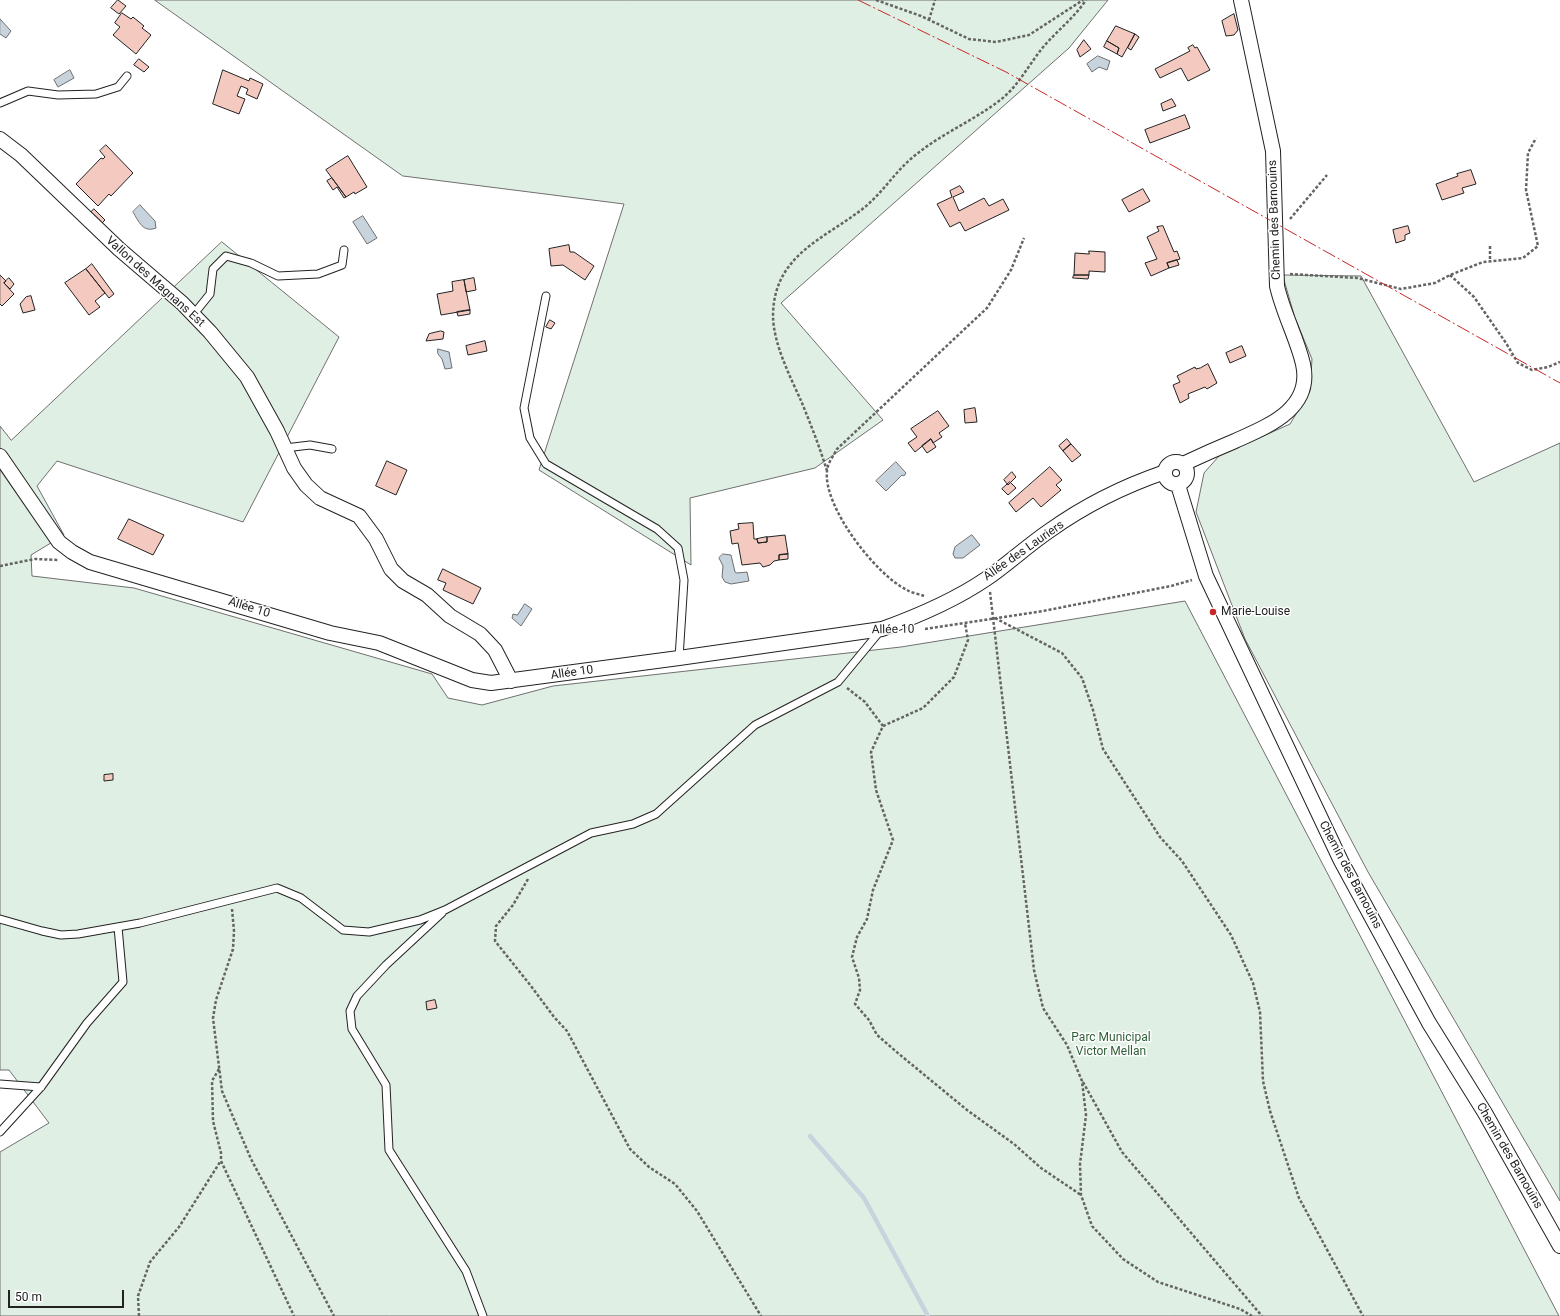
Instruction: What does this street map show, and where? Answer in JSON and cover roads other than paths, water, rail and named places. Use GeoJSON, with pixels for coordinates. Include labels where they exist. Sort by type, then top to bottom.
{"type":"FeatureCollection","features":[{"type":"Feature","properties":{"kind":"street","name":"Chemin des Barnouins"},"geometry":{"type":"LineString","coordinates":[[1164,472],[1171,463],[1179,462],[1183,464],[1276,421],[1285,415],[1300,395],[1304,384],[1303,363],[1280,299],[1275,274],[1273,151],[1241,0]]}},
{"type":"Feature","properties":{"kind":"street","name":"Vallon des Magnans Est"},"geometry":{"type":"LineString","coordinates":[[0,139],[21,156],[93,226],[193,315],[247,377],[294,468],[311,489],[320,498],[359,516],[376,539],[391,570],[399,577],[426,594],[450,616],[480,634],[495,650],[511,681]]}},
{"type":"Feature","properties":{"kind":"street","name":"Allée 10"},"geometry":{"type":"LineString","coordinates":[[0,456],[59,542],[72,552],[90,562],[330,633],[379,643],[472,680],[491,683],[511,681],[882,629]]}},
{"type":"Feature","properties":{"kind":"street"},"geometry":{"type":"LineString","coordinates":[[1164,472],[1168,482],[1178,485],[1185,481],[1188,474],[1183,464]]}},
{"type":"Feature","properties":{"kind":"street","name":"Allée des Lauriers"},"geometry":{"type":"LineString","coordinates":[[882,629],[908,619],[944,602],[985,579],[1050,530],[1096,502],[1132,483],[1164,472]]}},
{"type":"Feature","properties":{"kind":"street","name":"Chemin des Barnouins"},"geometry":{"type":"LineString","coordinates":[[1178,485],[1206,576],[1295,767],[1341,860],[1429,1023],[1485,1113],[1560,1246]]}},
{"type":"Feature","properties":{"kind":"lane"},"geometry":{"type":"LineString","coordinates":[[0,103],[28,91],[58,95],[96,94],[118,87],[127,76]]}},
{"type":"Feature","properties":{"kind":"lane"},"geometry":{"type":"LineString","coordinates":[[193,315],[210,294],[213,269],[226,256],[251,263],[278,276],[318,274],[342,265],[344,250]]}},
{"type":"Feature","properties":{"kind":"lane"},"geometry":{"type":"LineString","coordinates":[[546,296],[524,408],[530,438],[546,464],[657,529],[678,548],[684,580],[680,658]]}},
{"type":"Feature","properties":{"kind":"lane"},"geometry":{"type":"LineString","coordinates":[[285,448],[310,445],[332,449]]}},
{"type":"Feature","properties":{"kind":"lane"},"geometry":{"type":"LineString","coordinates":[[0,919],[61,934],[78,934],[118,927],[231,901],[277,888],[301,898],[343,930],[369,932],[420,920],[445,910],[591,833],[633,824],[656,814],[755,725],[838,682],[882,629]]}},
{"type":"Feature","properties":{"kind":"lane"},"geometry":{"type":"LineString","coordinates":[[445,910],[386,965],[357,996],[350,1011],[352,1029],[386,1085],[389,1150],[466,1271],[483,1316]]}},
{"type":"Feature","properties":{"kind":"lane"},"geometry":{"type":"LineString","coordinates":[[0,1132],[41,1087],[87,1023],[123,982],[118,927]]}},
{"type":"Feature","properties":{"kind":"lane"},"geometry":{"type":"LineString","coordinates":[[0,1084],[41,1087]]}},
{"type":"Feature","properties":{"kind":"waterway"},"geometry":{"type":"LineString","coordinates":[[810,1136],[864,1198],[928,1316]]}},
{"type":"Feature","properties":{"kind":"place","name":"Marie-Louise"},"geometry":{"type":"Point","coordinates":[1213,612]}},
{"type":"Feature","properties":{"kind":"park label","name":"Parc Municipal Victor Mellan"},"geometry":{"type":"Point","coordinates":[1111,1045]}}]}
